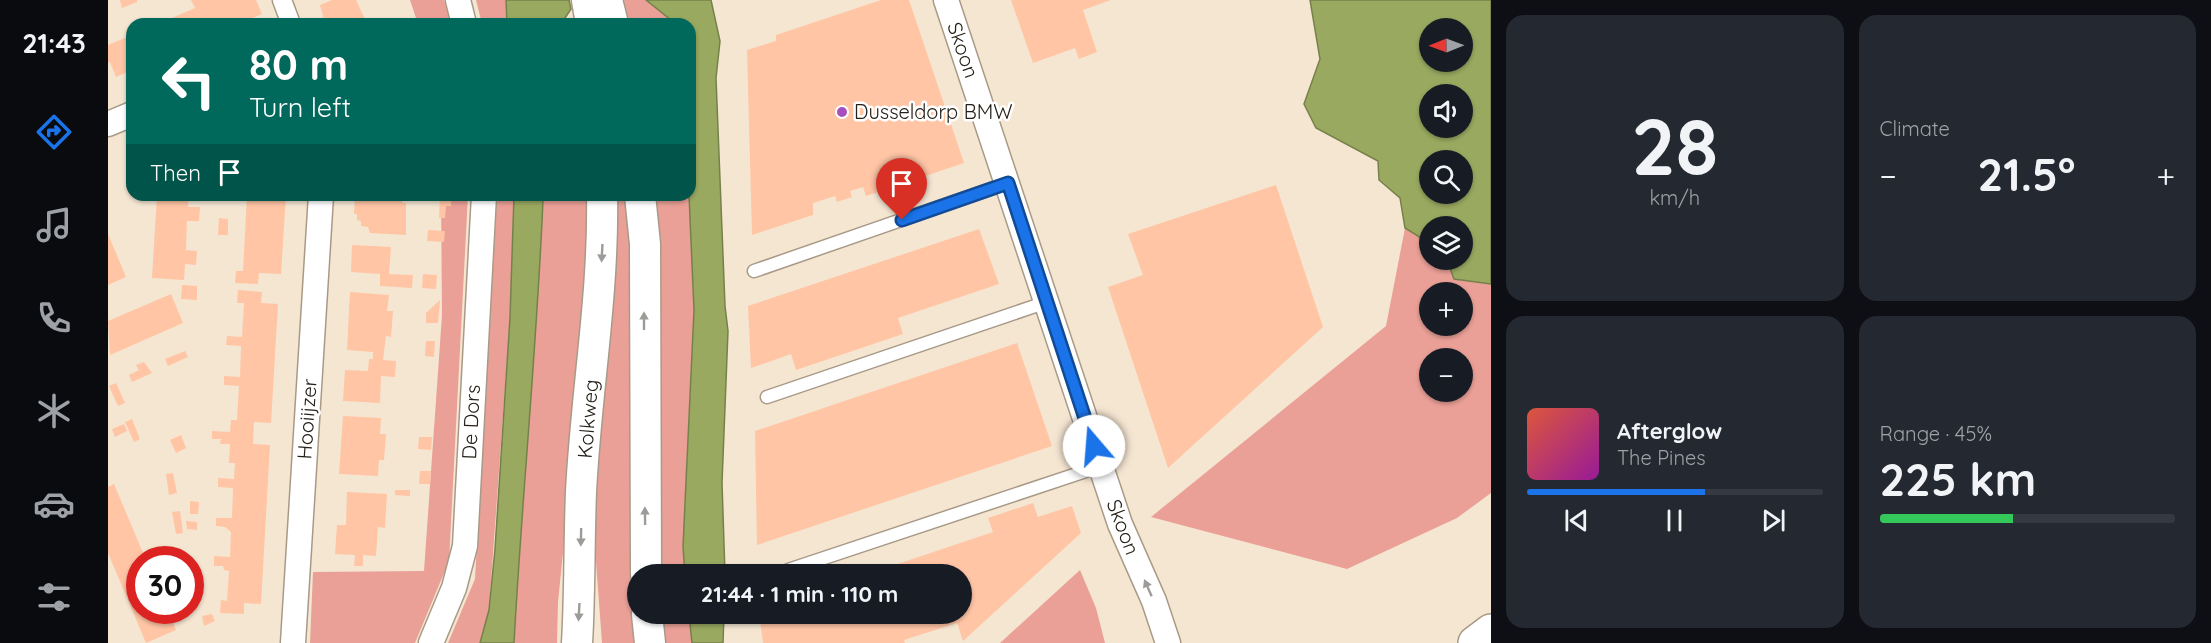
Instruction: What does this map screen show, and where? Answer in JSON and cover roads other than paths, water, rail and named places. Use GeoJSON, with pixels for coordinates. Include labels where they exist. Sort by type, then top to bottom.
{"type":"FeatureCollection","features":[{"type":"Feature","properties":{"kind":"main road"},"geometry":{"type":"LineString","coordinates":[[1475,643],[1491,631]]}},
{"type":"Feature","properties":{"kind":"street"},"geometry":{"type":"LineString","coordinates":[[282,0],[289,18]]}},
{"type":"Feature","properties":{"kind":"street"},"geometry":{"type":"LineString","coordinates":[[458,0],[462,18]]}},
{"type":"Feature","properties":{"kind":"street"},"geometry":{"type":"LineString","coordinates":[[587,0],[590,18]]}},
{"type":"Feature","properties":{"kind":"street"},"geometry":{"type":"LineString","coordinates":[[607,0],[612,18]]}},
{"type":"Feature","properties":{"kind":"street","name":"Skoon"},"geometry":{"type":"LineString","coordinates":[[946,0],[1120,524],[1154,601],[1168,643]]}},
{"type":"Feature","properties":{"kind":"street"},"geometry":{"type":"LineString","coordinates":[[108,124],[126,116]]}},
{"type":"Feature","properties":{"kind":"street","name":"Hooiijzer"},"geometry":{"type":"LineString","coordinates":[[293,643],[321,201]]}},
{"type":"Feature","properties":{"kind":"street","name":"De Dors"},"geometry":{"type":"LineString","coordinates":[[431,643],[454,588],[465,546],[484,201]]}},
{"type":"Feature","properties":{"kind":"street","name":"Kolkweg"},"geometry":{"type":"LineString","coordinates":[[577,643],[581,492],[599,304],[602,201]]}},
{"type":"Feature","properties":{"kind":"street"},"geometry":{"type":"LineString","coordinates":[[641,201],[645,244],[645,564]]}},
{"type":"Feature","properties":{"kind":"street"},"geometry":{"type":"LineString","coordinates":[[648,624],[650,643]]}},
{"type":"Feature","properties":{"kind":"lane"},"geometry":{"type":"LineString","coordinates":[[754,271],[1008,183]]}},
{"type":"Feature","properties":{"kind":"lane"},"geometry":{"type":"LineString","coordinates":[[767,397],[1047,302]]}},
{"type":"Feature","properties":{"kind":"lane"},"geometry":{"type":"LineString","coordinates":[[806,564],[1101,466]]}},
{"type":"Feature","properties":{"kind":"place","name":"Dusseldorp BMW"},"geometry":{"type":"Point","coordinates":[842,112]}}]}
